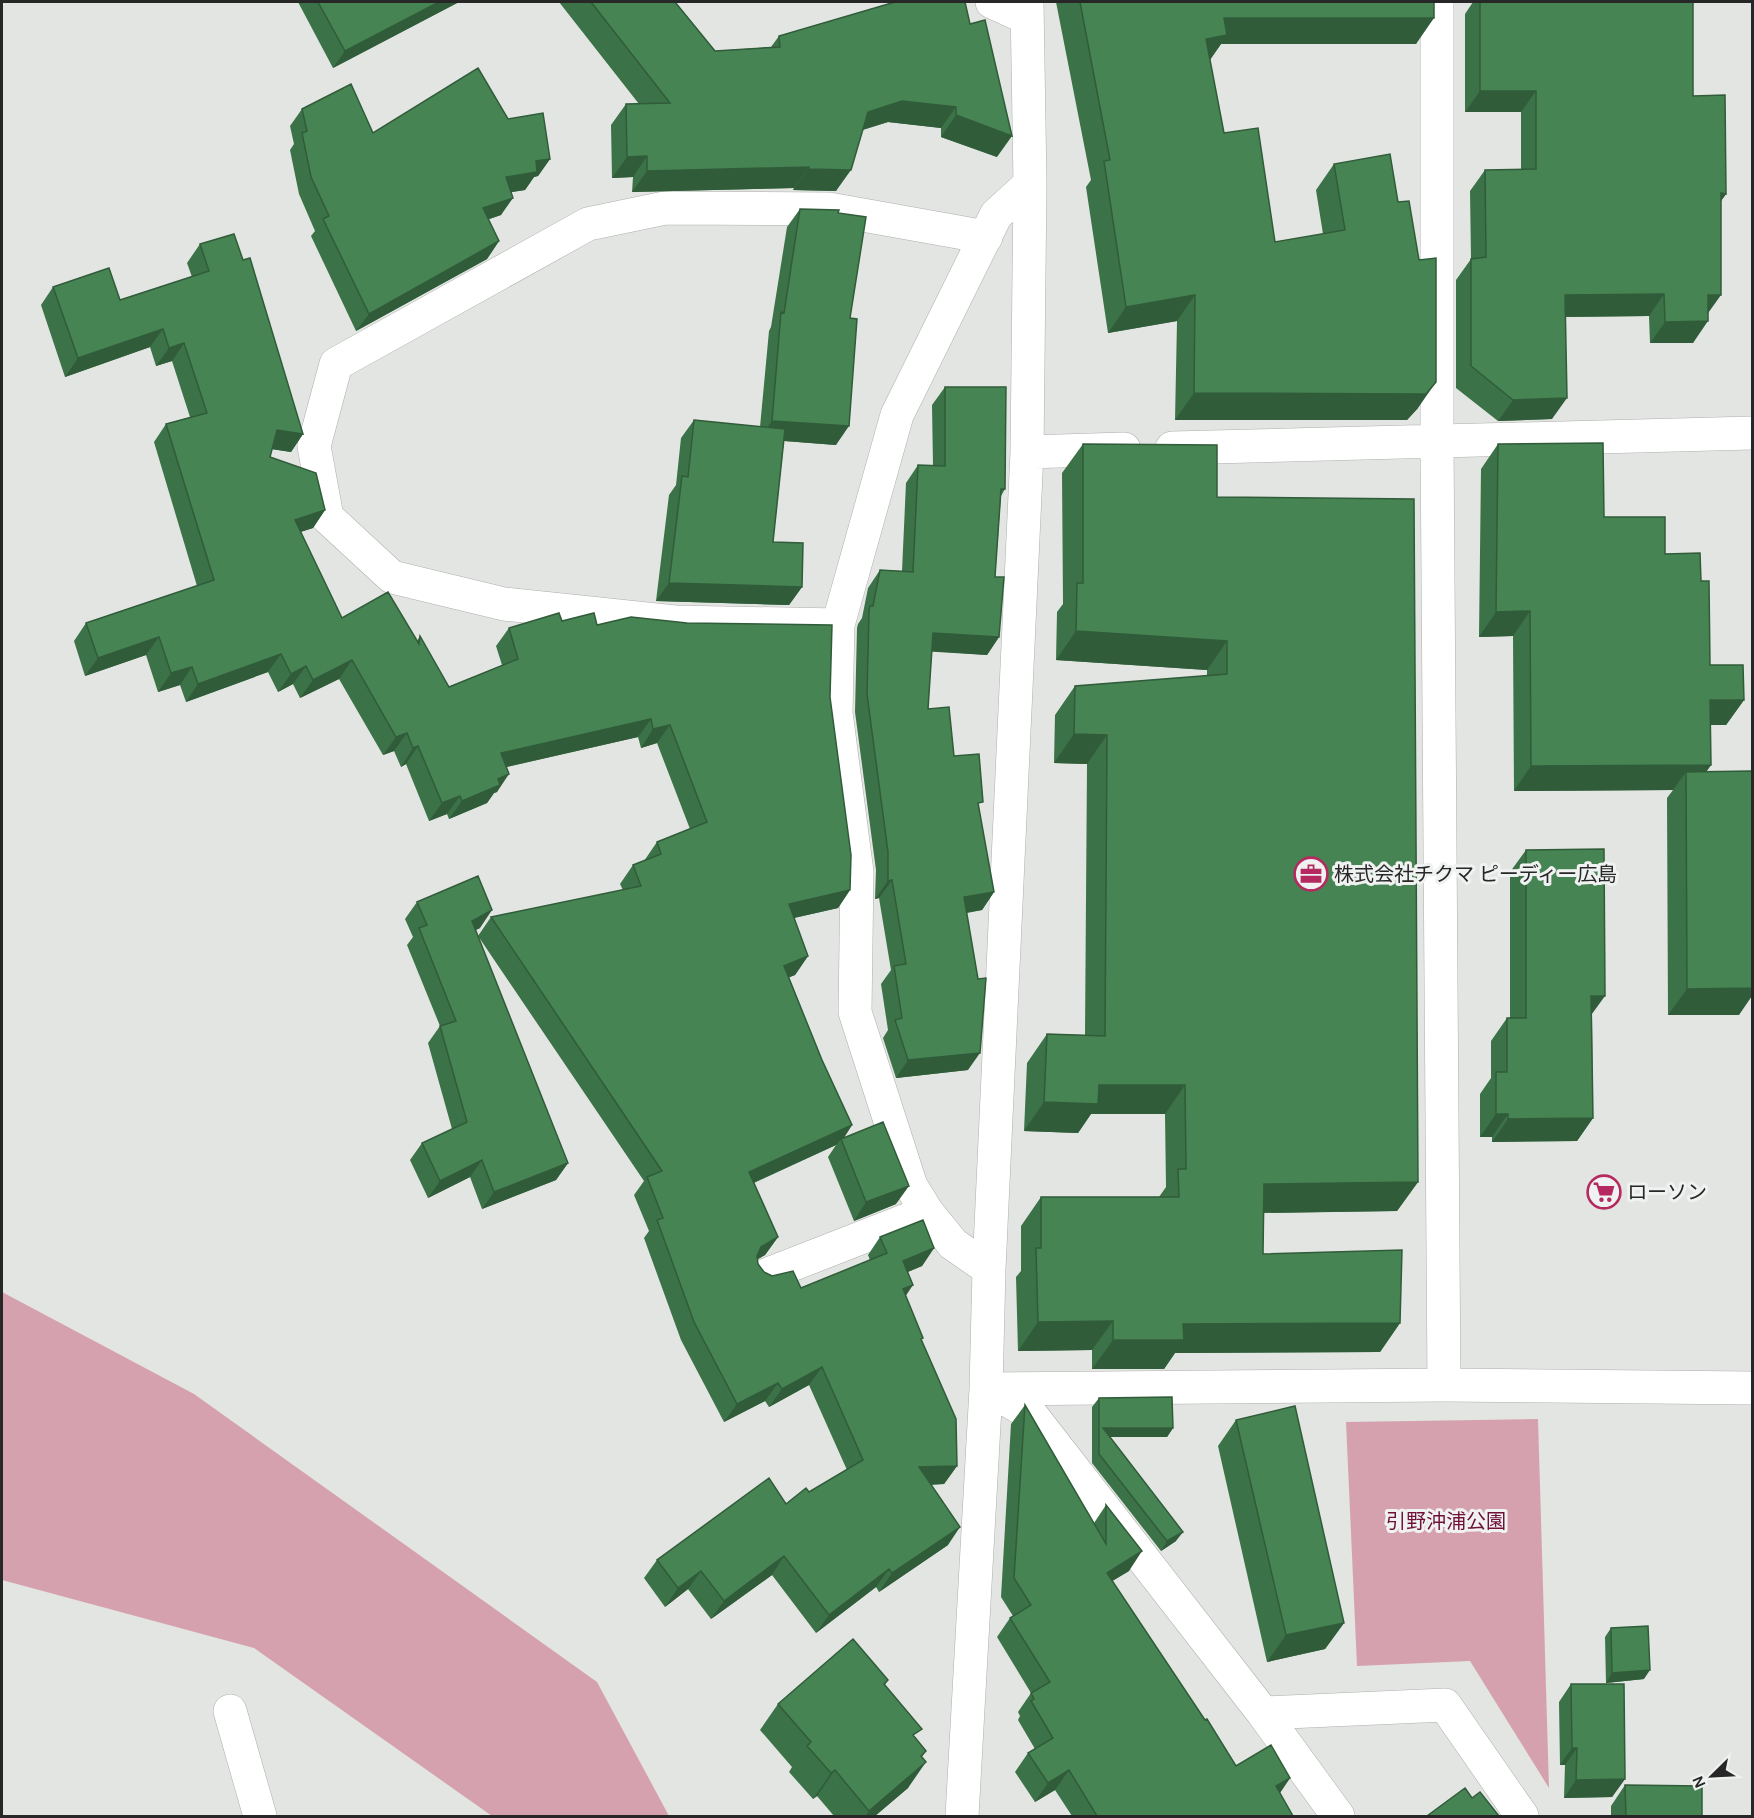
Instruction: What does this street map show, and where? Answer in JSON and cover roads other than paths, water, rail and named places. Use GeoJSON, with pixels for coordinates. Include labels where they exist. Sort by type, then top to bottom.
{"type":"FeatureCollection","features":[{"type":"Feature","properties":{"kind":"street"},"geometry":{"type":"LineString","coordinates":[[962,1816],[986,1389],[989,1269],[1027,452],[1030,184],[1027,10],[992,2]]}},
{"type":"Feature","properties":{"kind":"street"},"geometry":{"type":"LineString","coordinates":[[1437,2],[1437,442],[1444,1385]]}},
{"type":"Feature","properties":{"kind":"street"},"geometry":{"type":"LineString","coordinates":[[989,1269],[953,1244],[927,1212],[911,1186],[855,1012],[857,872],[836,713],[838,625],[897,415],[996,215],[1030,184]]}},
{"type":"Feature","properties":{"kind":"street"},"geometry":{"type":"LineString","coordinates":[[838,625],[675,622],[504,604],[392,577],[327,517],[314,446],[336,364],[588,224],[654,211],[829,209],[986,237]]}},
{"type":"Feature","properties":{"kind":"street"},"geometry":{"type":"LineString","coordinates":[[1027,452],[1752,433]]}},
{"type":"Feature","properties":{"kind":"street"},"geometry":{"type":"LineString","coordinates":[[763,1276],[927,1212]]}},
{"type":"Feature","properties":{"kind":"street"},"geometry":{"type":"LineString","coordinates":[[986,1389],[1444,1385],[1752,1388]]}},
{"type":"Feature","properties":{"kind":"street"},"geometry":{"type":"LineString","coordinates":[[986,1389],[1030,1413],[1263,1713],[1338,1816]]}},
{"type":"Feature","properties":{"kind":"street"},"geometry":{"type":"LineString","coordinates":[[1263,1713],[1445,1705],[1522,1816]]}},
{"type":"Feature","properties":{"kind":"street"},"geometry":{"type":"LineString","coordinates":[[230,1711],[260,1816]]}},
{"type":"Feature","properties":{"kind":"place","name":"株式会社チクマ ピーディー広島"},"geometry":{"type":"Point","coordinates":[1311,874]}},
{"type":"Feature","properties":{"kind":"place","name":"ローソン"},"geometry":{"type":"Point","coordinates":[1604,1192]}},
{"type":"Feature","properties":{"kind":"park label","name":"引野沖浦公園"},"geometry":{"type":"Point","coordinates":[1446,1521]}}]}
